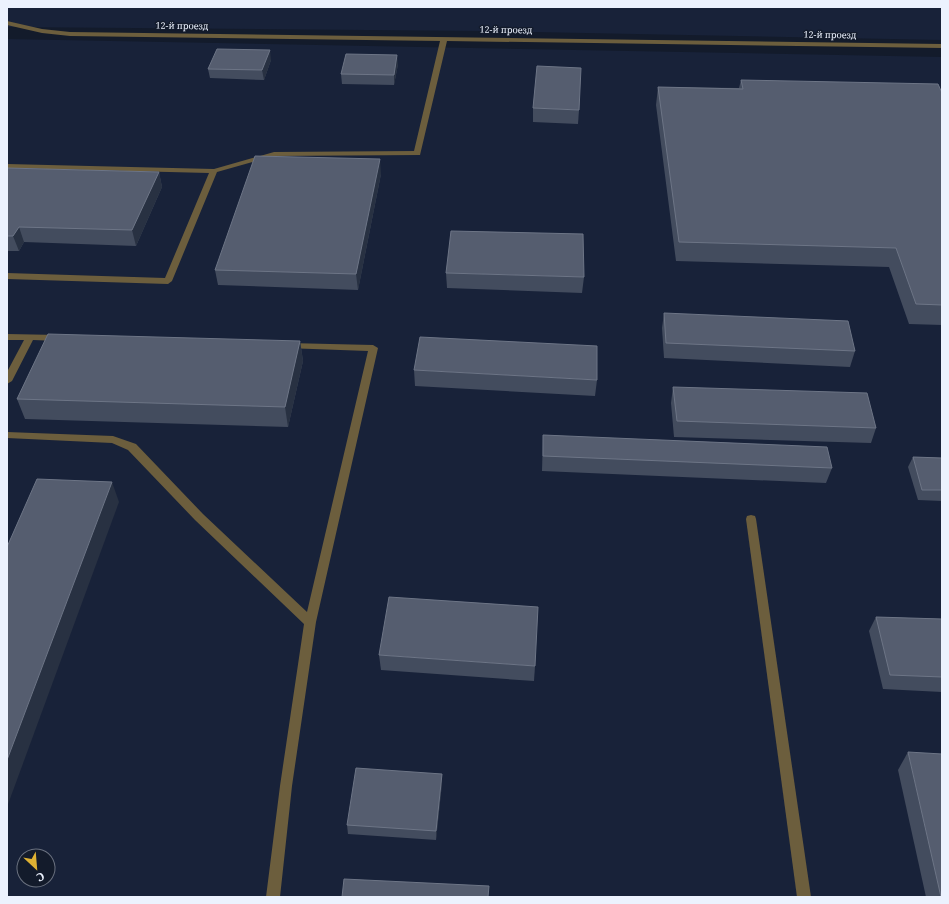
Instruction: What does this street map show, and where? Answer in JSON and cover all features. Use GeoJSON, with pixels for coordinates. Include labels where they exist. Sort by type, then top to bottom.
{"type":"FeatureCollection","features":[{"type":"Feature","properties":{"kind":"street","name":"12-й проезд"},"geometry":{"type":"LineString","coordinates":[[7,23],[42,31],[70,34],[942,46]]}},
{"type":"Feature","properties":{"kind":"street"},"geometry":{"type":"LineString","coordinates":[[7,166],[214,171],[274,154],[417,153],[444,38]]}},
{"type":"Feature","properties":{"kind":"street"},"geometry":{"type":"LineString","coordinates":[[7,276],[168,281],[214,171]]}},
{"type":"Feature","properties":{"kind":"street"},"geometry":{"type":"LineString","coordinates":[[7,337],[70,339]]}},
{"type":"Feature","properties":{"kind":"street"},"geometry":{"type":"LineString","coordinates":[[7,381],[30,338]]}},
{"type":"Feature","properties":{"kind":"street"},"geometry":{"type":"LineString","coordinates":[[273,897],[286,786],[310,622],[373,348],[277,345]]}},
{"type":"Feature","properties":{"kind":"street"},"geometry":{"type":"LineString","coordinates":[[7,435],[113,440],[132,446],[199,517],[310,622]]}},
{"type":"Feature","properties":{"kind":"street"},"geometry":{"type":"LineString","coordinates":[[751,519],[804,897]]}},
{"type":"Feature","properties":{"kind":"shaded area"},"geometry":{"type":"Polygon","coordinates":[[[7,7],[942,7],[942,40],[482,31],[7,27],[7,7]]]}},
{"type":"Feature","properties":{"kind":"shaded area"},"geometry":{"type":"Polygon","coordinates":[[[7,39],[942,57],[942,897],[7,897],[7,39]]]}},
{"type":"Feature","properties":{"kind":"building"},"geometry":{"type":"Polygon","coordinates":[[[217,49],[270,50],[262,70],[208,69],[217,49]]]}},
{"type":"Feature","properties":{"kind":"building"},"geometry":{"type":"Polygon","coordinates":[[[346,54],[397,55],[394,75],[341,74],[346,54]]]}},
{"type":"Feature","properties":{"kind":"building"},"geometry":{"type":"Polygon","coordinates":[[[537,66],[581,68],[579,110],[533,108],[537,66]]]}},
{"type":"Feature","properties":{"kind":"building"},"geometry":{"type":"Polygon","coordinates":[[[741,80],[938,84],[942,93],[942,305],[916,304],[896,248],[679,242],[658,87],[743,89],[741,80]]]}},
{"type":"Feature","properties":{"kind":"building"},"geometry":{"type":"Polygon","coordinates":[[[255,156],[380,159],[356,274],[215,270],[255,156]]]}},
{"type":"Feature","properties":{"kind":"building"},"geometry":{"type":"Polygon","coordinates":[[[7,168],[159,172],[132,230],[19,227],[13,236],[7,236],[7,168]]]}},
{"type":"Feature","properties":{"kind":"building"},"geometry":{"type":"Polygon","coordinates":[[[451,231],[583,234],[584,277],[446,273],[451,231]]]}},
{"type":"Feature","properties":{"kind":"building"},"geometry":{"type":"Polygon","coordinates":[[[664,313],[848,321],[855,351],[666,343],[664,313]]]}},
{"type":"Feature","properties":{"kind":"building"},"geometry":{"type":"Polygon","coordinates":[[[48,334],[300,341],[285,407],[17,399],[48,334]]]}},
{"type":"Feature","properties":{"kind":"building"},"geometry":{"type":"Polygon","coordinates":[[[420,337],[597,346],[597,380],[414,370],[420,337]]]}},
{"type":"Feature","properties":{"kind":"building"},"geometry":{"type":"Polygon","coordinates":[[[673,387],[867,393],[876,428],[677,421],[673,387]]]}},
{"type":"Feature","properties":{"kind":"building"},"geometry":{"type":"Polygon","coordinates":[[[543,435],[827,447],[832,468],[543,456],[543,435]]]}},
{"type":"Feature","properties":{"kind":"building"},"geometry":{"type":"Polygon","coordinates":[[[913,457],[942,458],[942,490],[922,490],[913,457]]]}},
{"type":"Feature","properties":{"kind":"building"},"geometry":{"type":"Polygon","coordinates":[[[37,479],[112,482],[7,760],[7,547],[37,479]]]}},
{"type":"Feature","properties":{"kind":"building"},"geometry":{"type":"Polygon","coordinates":[[[389,597],[538,607],[535,666],[379,655],[389,597]]]}},
{"type":"Feature","properties":{"kind":"building"},"geometry":{"type":"Polygon","coordinates":[[[876,617],[942,619],[942,677],[890,675],[876,617]]]}},
{"type":"Feature","properties":{"kind":"building"},"geometry":{"type":"Polygon","coordinates":[[[908,752],[942,754],[942,897],[941,897],[908,752]]]}},
{"type":"Feature","properties":{"kind":"building"},"geometry":{"type":"Polygon","coordinates":[[[356,768],[442,774],[436,831],[347,825],[356,768]]]}},
{"type":"Feature","properties":{"kind":"building"},"geometry":{"type":"Polygon","coordinates":[[[344,879],[489,886],[488,897],[342,897],[344,879]]]}}]}
